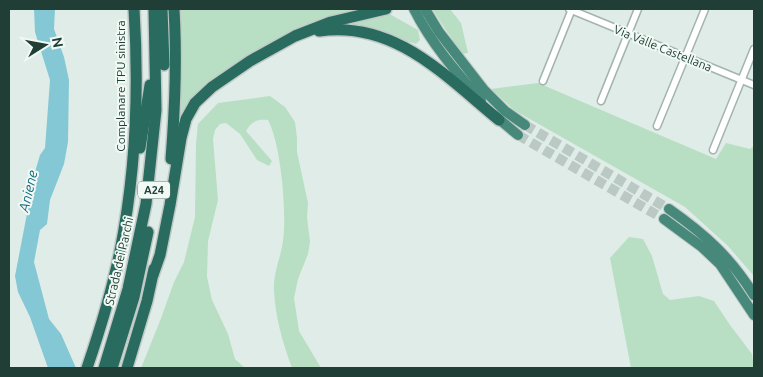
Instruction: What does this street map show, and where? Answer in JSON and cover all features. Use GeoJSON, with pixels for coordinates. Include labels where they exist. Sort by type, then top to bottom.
{"type":"FeatureCollection","features":[{"type":"Feature","properties":{"kind":"highway","name":"Complanare TPU sinistra"},"geometry":{"type":"LineString","coordinates":[[87,368],[111,290],[125,224],[133,160],[136,102],[134,9]]}},
{"type":"Feature","properties":{"kind":"highway"},"geometry":{"type":"LineString","coordinates":[[125,224],[147,105],[151,57],[150,23],[154,9]]}},
{"type":"Feature","properties":{"kind":"highway","name":"Strada dei Parchi"},"geometry":{"type":"LineString","coordinates":[[109,366],[146,204],[156,110],[154,9]]}},
{"type":"Feature","properties":{"kind":"highway","name":"Strada dei Parchi"},"geometry":{"type":"LineString","coordinates":[[109,366],[134,297],[145,249],[152,205],[163,109],[164,50],[162,9]]}},
{"type":"Feature","properties":{"kind":"highway"},"geometry":{"type":"LineString","coordinates":[[153,275],[171,159],[176,64],[174,9]]}},
{"type":"Feature","properties":{"kind":"highway"},"geometry":{"type":"LineString","coordinates":[[127,368],[160,255],[186,119],[195,103],[212,87],[250,61],[295,36],[331,22],[386,9]]}},
{"type":"Feature","properties":{"kind":"highway"},"geometry":{"type":"LineString","coordinates":[[421,12],[453,68],[499,120]]}},
{"type":"Feature","properties":{"kind":"highway"},"geometry":{"type":"LineString","coordinates":[[421,12],[484,90],[505,111],[525,125]]}},
{"type":"Feature","properties":{"kind":"highway"},"geometry":{"type":"LineString","coordinates":[[295,36],[344,29],[365,32],[405,46],[424,59],[518,135]]}},
{"type":"Feature","properties":{"kind":"highway"},"geometry":{"type":"LineString","coordinates":[[669,209],[714,244],[742,276],[754,296]]}},
{"type":"Feature","properties":{"kind":"highway"},"geometry":{"type":"LineString","coordinates":[[664,219],[702,246],[720,264],[754,315]]}},
{"type":"Feature","properties":{"kind":"street"},"geometry":{"type":"LineString","coordinates":[[543,81],[570,9]]}},
{"type":"Feature","properties":{"kind":"street","name":"Via Valle Castellana"},"geometry":{"type":"LineString","coordinates":[[570,9],[754,85]]}},
{"type":"Feature","properties":{"kind":"street"},"geometry":{"type":"LineString","coordinates":[[602,101],[638,9]]}},
{"type":"Feature","properties":{"kind":"street"},"geometry":{"type":"LineString","coordinates":[[657,126],[705,9]]}},
{"type":"Feature","properties":{"kind":"street"},"geometry":{"type":"LineString","coordinates":[[713,150],[754,49]]}},
{"type":"Feature","properties":{"kind":"green space"},"geometry":{"type":"Polygon","coordinates":[[[179,9],[373,9],[309,24],[298,29],[216,78],[179,124],[181,68],[179,9]]]}},
{"type":"Feature","properties":{"kind":"green space"},"geometry":{"type":"Polygon","coordinates":[[[432,9],[450,9],[461,23],[468,53],[462,54],[432,9]]]}},
{"type":"Feature","properties":{"kind":"green space"},"geometry":{"type":"Polygon","coordinates":[[[386,12],[418,30],[420,40],[416,44],[383,33],[327,25],[386,12]]]}},
{"type":"Feature","properties":{"kind":"green space"},"geometry":{"type":"Polygon","coordinates":[[[538,83],[716,159],[726,143],[750,149],[754,146],[754,276],[728,246],[685,207],[514,110],[491,89],[538,83]]]}},
{"type":"Feature","properties":{"kind":"green space"},"geometry":{"type":"Polygon","coordinates":[[[270,96],[285,107],[295,122],[297,152],[308,203],[307,217],[310,242],[294,298],[299,331],[321,368],[292,368],[280,330],[274,284],[284,229],[282,179],[273,131],[268,120],[258,120],[250,125],[246,131],[272,161],[269,166],[257,160],[240,134],[226,123],[220,124],[215,130],[213,139],[218,200],[208,241],[207,277],[212,300],[228,334],[235,359],[245,368],[141,368],[174,282],[184,262],[195,217],[198,124],[218,103],[270,96]]]}},
{"type":"Feature","properties":{"kind":"green space"},"geometry":{"type":"Polygon","coordinates":[[[629,237],[643,239],[652,256],[663,294],[670,300],[699,296],[714,301],[752,354],[754,368],[631,368],[610,258],[629,237]]]}},
{"type":"Feature","properties":{"kind":"water"},"geometry":{"type":"Polygon","coordinates":[[[34,9],[55,9],[54,29],[64,57],[69,80],[68,142],[64,164],[50,200],[47,224],[40,230],[34,262],[49,319],[61,334],[76,368],[48,368],[30,317],[18,292],[15,276],[35,172],[40,155],[45,148],[50,80],[35,32],[34,9]]]}},
{"type":"Feature","properties":{"kind":"tunnel"},"geometry":{"type":"LineString","coordinates":[[525,125],[669,209]]}},
{"type":"Feature","properties":{"kind":"tunnel"},"geometry":{"type":"LineString","coordinates":[[518,135],[664,219]]}},
{"type":"Feature","properties":{"kind":"water label","name":"Aniene"},"geometry":{"type":"Point","coordinates":[28,191]}}]}
